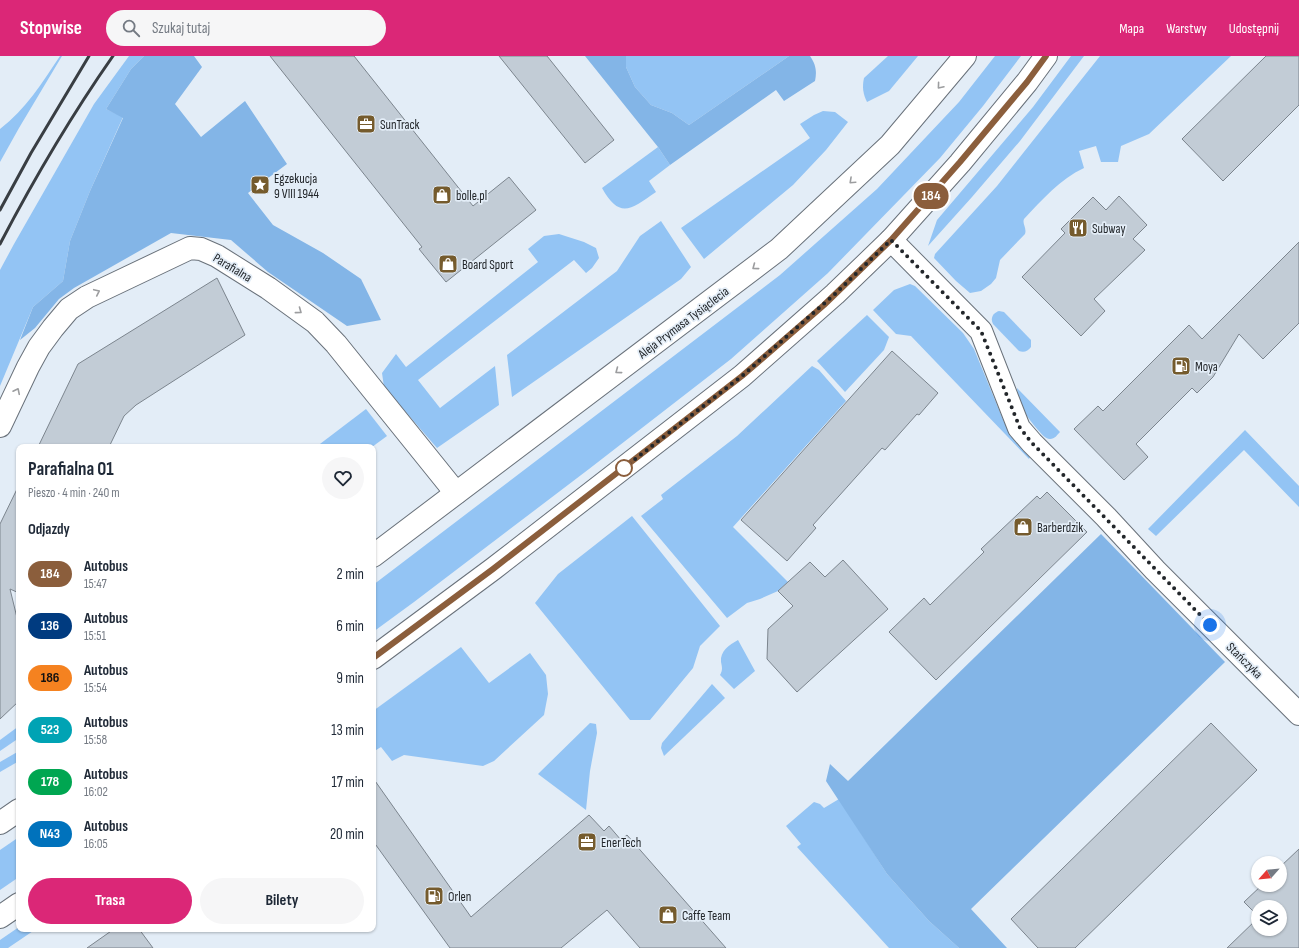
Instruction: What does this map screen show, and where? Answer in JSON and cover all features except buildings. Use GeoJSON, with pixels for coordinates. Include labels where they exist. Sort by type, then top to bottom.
{"type":"FeatureCollection","features":[{"type":"Feature","properties":{"kind":"main road","name":"Aleja Prymasa Tysiąclecia"},"geometry":{"type":"LineString","coordinates":[[376,554],[779,249],[890,145],[965,56]]}},
{"type":"Feature","properties":{"kind":"main road"},"geometry":{"type":"LineString","coordinates":[[376,656],[493,569],[742,376],[835,294],[891,240],[960,162],[1027,82],[1046,56]]}},
{"type":"Feature","properties":{"kind":"main road","name":"Stańczyka"},"geometry":{"type":"LineString","coordinates":[[891,240],[981,331],[1020,428],[1032,443],[1161,576],[1299,714]]}},
{"type":"Feature","properties":{"kind":"main road","name":"Parafialna"},"geometry":{"type":"LineString","coordinates":[[0,426],[39,347],[69,309],[87,297],[190,248],[201,248],[217,256],[268,288],[315,322],[336,344],[456,493]]}},
{"type":"Feature","properties":{"kind":"main road"},"geometry":{"type":"LineString","coordinates":[[0,823],[16,812]]}},
{"type":"Feature","properties":{"kind":"main road"},"geometry":{"type":"LineString","coordinates":[[0,917],[16,906]]}},
{"type":"Feature","properties":{"kind":"shaded area"},"geometry":{"type":"Polygon","coordinates":[[[60,56],[62,56],[0,162],[0,129],[26,104],[60,56]]]}},
{"type":"Feature","properties":{"kind":"shaded area"},"geometry":{"type":"Polygon","coordinates":[[[129,56],[144,56],[131,69],[106,109],[123,117],[90,191],[70,241],[63,281],[33,307],[0,386],[0,270],[94,104],[129,56]]]}},
{"type":"Feature","properties":{"kind":"shaded area"},"geometry":{"type":"Polygon","coordinates":[[[144,56],[194,56],[202,67],[175,104],[201,137],[245,101],[287,164],[248,193],[273,225],[323,253],[361,279],[381,320],[347,326],[268,272],[231,240],[171,233],[74,288],[59,299],[35,328],[20,340],[33,307],[63,281],[70,241],[90,191],[123,118],[106,109],[131,69],[144,56]]]}},
{"type":"Feature","properties":{"kind":"shaded area"},"geometry":{"type":"Polygon","coordinates":[[[585,56],[626,56],[626,67],[635,87],[651,105],[672,113],[689,125],[789,56],[810,56],[816,68],[816,74],[815,81],[784,101],[776,90],[670,165],[658,147],[585,56]]]}},
{"type":"Feature","properties":{"kind":"shaded area"},"geometry":{"type":"Polygon","coordinates":[[[626,56],[789,56],[689,125],[672,113],[651,105],[635,87],[626,67],[626,56]]]}},
{"type":"Feature","properties":{"kind":"shaded area"},"geometry":{"type":"Polygon","coordinates":[[[888,56],[918,56],[889,91],[867,102],[863,90],[864,78],[888,56]]]}},
{"type":"Feature","properties":{"kind":"shaded area"},"geometry":{"type":"Polygon","coordinates":[[[995,56],[1021,56],[983,106],[940,158],[828,273],[731,359],[589,469],[376,630],[376,583],[780,275],[877,189],[959,102],[995,56]]]}},
{"type":"Feature","properties":{"kind":"shaded area"},"geometry":{"type":"Polygon","coordinates":[[[1071,56],[1084,56],[1020,141],[928,246],[937,220],[1033,107],[1071,56]]]}},
{"type":"Feature","properties":{"kind":"shaded area"},"geometry":{"type":"Polygon","coordinates":[[[1100,56],[1231,56],[1149,134],[1121,146],[1118,162],[1101,162],[1096,146],[1079,151],[1084,168],[1059,184],[1024,219],[1025,234],[1000,260],[996,278],[991,284],[981,291],[970,293],[934,258],[935,254],[997,186],[1100,56]]]}},
{"type":"Feature","properties":{"kind":"shaded area"},"geometry":{"type":"Polygon","coordinates":[[[823,111],[835,112],[848,122],[826,150],[793,185],[704,259],[681,228],[810,138],[800,124],[823,111]]]}},
{"type":"Feature","properties":{"kind":"shaded area"},"geometry":{"type":"Polygon","coordinates":[[[658,147],[670,165],[649,181],[656,192],[633,207],[620,208],[615,205],[608,198],[602,188],[658,147]]]}},
{"type":"Feature","properties":{"kind":"shaded area"},"geometry":{"type":"Polygon","coordinates":[[[661,221],[691,267],[681,279],[512,397],[507,355],[617,271],[640,236],[661,221]]]}},
{"type":"Feature","properties":{"kind":"shaded area"},"geometry":{"type":"Polygon","coordinates":[[[559,234],[584,242],[596,248],[599,258],[592,268],[586,273],[574,260],[418,380],[440,408],[495,366],[499,405],[437,448],[384,387],[382,373],[396,354],[406,367],[538,262],[528,249],[544,236],[559,234]]]}},
{"type":"Feature","properties":{"kind":"shaded area"},"geometry":{"type":"Polygon","coordinates":[[[910,284],[915,286],[963,333],[974,349],[1004,422],[1030,457],[1029,459],[911,336],[896,334],[873,310],[894,290],[910,284]]]}},
{"type":"Feature","properties":{"kind":"shaded area"},"geometry":{"type":"Polygon","coordinates":[[[999,311],[1004,312],[1031,340],[1031,347],[1029,350],[1024,352],[1019,351],[993,324],[993,316],[999,311]]]}},
{"type":"Feature","properties":{"kind":"shaded area"},"geometry":{"type":"Polygon","coordinates":[[[867,315],[889,337],[884,350],[845,392],[817,361],[867,315]]]}},
{"type":"Feature","properties":{"kind":"shaded area"},"geometry":{"type":"Polygon","coordinates":[[[812,366],[819,370],[846,401],[733,527],[788,582],[778,591],[747,603],[727,618],[641,516],[663,499],[661,495],[737,436],[812,366]]]}},
{"type":"Feature","properties":{"kind":"shaded area"},"geometry":{"type":"Polygon","coordinates":[[[1017,388],[1060,432],[1055,438],[1048,439],[1045,437],[1030,421],[1021,406],[1017,394],[1017,388]]]}},
{"type":"Feature","properties":{"kind":"shaded area"},"geometry":{"type":"Polygon","coordinates":[[[366,409],[387,436],[376,444],[320,444],[366,409]]]}},
{"type":"Feature","properties":{"kind":"shaded area"},"geometry":{"type":"Polygon","coordinates":[[[1245,430],[1299,486],[1299,507],[1244,450],[1156,536],[1148,529],[1245,430]]]}},
{"type":"Feature","properties":{"kind":"shaded area"},"geometry":{"type":"Polygon","coordinates":[[[632,516],[720,626],[700,646],[693,668],[650,720],[630,720],[535,603],[558,574],[632,516]]]}},
{"type":"Feature","properties":{"kind":"shaded area"},"geometry":{"type":"Polygon","coordinates":[[[1101,534],[1225,662],[971,909],[1007,948],[959,948],[929,921],[887,874],[826,781],[830,764],[848,781],[1101,534]]]}},
{"type":"Feature","properties":{"kind":"shaded area"},"geometry":{"type":"Polygon","coordinates":[[[738,640],[755,671],[734,689],[720,675],[722,672],[721,658],[726,649],[738,640]]]}},
{"type":"Feature","properties":{"kind":"shaded area"},"geometry":{"type":"Polygon","coordinates":[[[461,647],[489,683],[530,653],[546,675],[548,694],[544,715],[494,761],[483,766],[404,755],[392,761],[381,747],[376,750],[376,709],[461,647]]]}},
{"type":"Feature","properties":{"kind":"shaded area"},"geometry":{"type":"Polygon","coordinates":[[[712,684],[725,698],[664,756],[661,748],[662,743],[712,684]]]}},
{"type":"Feature","properties":{"kind":"shaded area"},"geometry":{"type":"Polygon","coordinates":[[[590,723],[596,724],[597,733],[590,771],[586,810],[538,774],[590,723]]]}},
{"type":"Feature","properties":{"kind":"shaded area"},"geometry":{"type":"Polygon","coordinates":[[[16,728],[16,740],[0,751],[0,740],[16,728]]]}},
{"type":"Feature","properties":{"kind":"shaded area"},"geometry":{"type":"Polygon","coordinates":[[[16,753],[16,763],[0,772],[0,762],[16,753]]]}},
{"type":"Feature","properties":{"kind":"shaded area"},"geometry":{"type":"Polygon","coordinates":[[[839,799],[887,874],[929,921],[959,948],[889,948],[797,847],[801,844],[786,826],[814,802],[820,804],[824,808],[839,799]]]}},
{"type":"Feature","properties":{"kind":"shaded area"},"geometry":{"type":"Polygon","coordinates":[[[16,839],[16,879],[0,890],[0,850],[16,839]]]}},
{"type":"Feature","properties":{"kind":"shaded area"},"geometry":{"type":"Polygon","coordinates":[[[16,929],[16,932],[32,932],[8,948],[0,948],[0,940],[16,929]]]}},
{"type":"Feature","properties":{"kind":"railway"},"geometry":{"type":"LineString","coordinates":[[0,210],[31,153],[89,56]]}},
{"type":"Feature","properties":{"kind":"railway"},"geometry":{"type":"LineString","coordinates":[[0,244],[54,148],[82,102],[113,56]]}},
{"type":"Feature","properties":{"kind":"bus line","name":"184"},"geometry":{"type":"LineString","coordinates":[[376,656],[493,569],[742,376],[824,305],[891,240],[960,162],[1027,82],[1046,56]]}},
{"type":"Feature","properties":{"kind":"place","name":"SunTrack"},"geometry":{"type":"Point","coordinates":[366,124]}},
{"type":"Feature","properties":{"kind":"place","name":"Egzekucja 9 VIII 1944"},"geometry":{"type":"Point","coordinates":[260,185]}},
{"type":"Feature","properties":{"kind":"place","name":"bolle.pl"},"geometry":{"type":"Point","coordinates":[442,195]}},
{"type":"Feature","properties":{"kind":"place","name":"Subway"},"geometry":{"type":"Point","coordinates":[1078,228]}},
{"type":"Feature","properties":{"kind":"place","name":"Board Sport"},"geometry":{"type":"Point","coordinates":[448,264]}},
{"type":"Feature","properties":{"kind":"place","name":"Moya"},"geometry":{"type":"Point","coordinates":[1181,366]}},
{"type":"Feature","properties":{"kind":"place","name":"Barberdzik"},"geometry":{"type":"Point","coordinates":[1023,527]}},
{"type":"Feature","properties":{"kind":"place","name":"EnerTech"},"geometry":{"type":"Point","coordinates":[587,842]}},
{"type":"Feature","properties":{"kind":"place","name":"Orlen"},"geometry":{"type":"Point","coordinates":[434,896]}},
{"type":"Feature","properties":{"kind":"place","name":"Caffe Team"},"geometry":{"type":"Point","coordinates":[668,915]}},
{"type":"Feature","properties":{"kind":"route"},"geometry":{"type":"LineString","coordinates":[[624,468],[621,470],[742,376],[835,294],[891,240],[981,331],[1020,428],[1032,443],[1210,625]]}}]}
